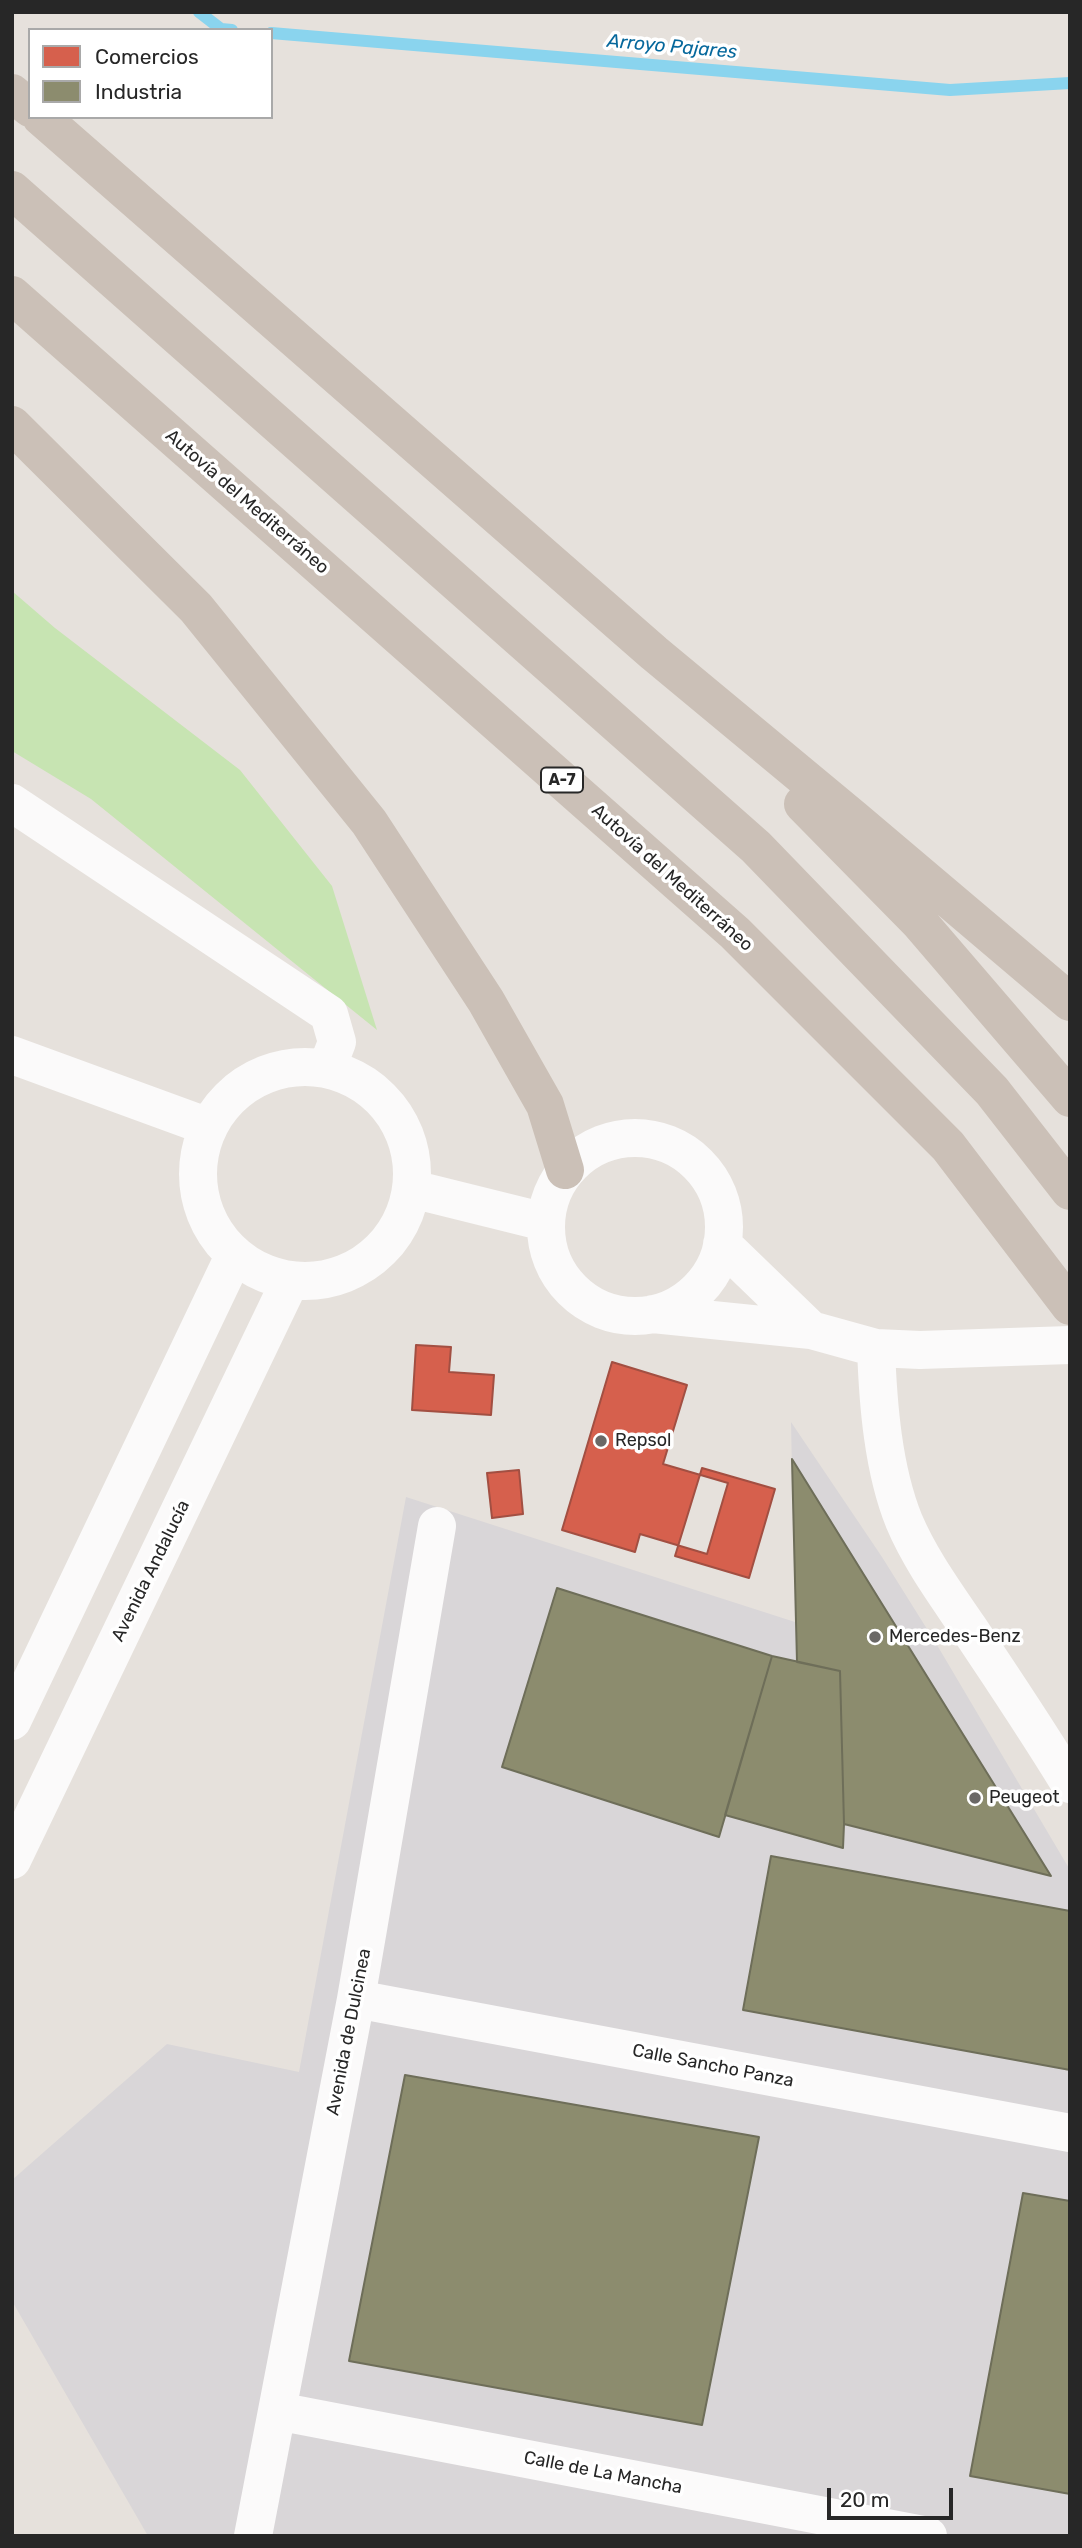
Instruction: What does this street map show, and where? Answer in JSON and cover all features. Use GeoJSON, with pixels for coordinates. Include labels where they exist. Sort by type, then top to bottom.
{"type":"FeatureCollection","features":[{"type":"Feature","properties":{"kind":"highway"},"geometry":{"type":"LineString","coordinates":[[12,93],[28,106]]}},
{"type":"Feature","properties":{"kind":"highway"},"geometry":{"type":"LineString","coordinates":[[43,119],[654,653],[1070,1002]]}},
{"type":"Feature","properties":{"kind":"highway"},"geometry":{"type":"LineString","coordinates":[[12,190],[756,847],[992,1091],[1070,1191]]}},
{"type":"Feature","properties":{"kind":"highway","name":"Autovía del Mediterráneo"},"geometry":{"type":"LineString","coordinates":[[12,295],[735,933],[948,1146],[1070,1306]]}},
{"type":"Feature","properties":{"kind":"highway"},"geometry":{"type":"LineString","coordinates":[[12,425],[196,608],[369,822],[486,1001],[545,1105],[565,1170]]}},
{"type":"Feature","properties":{"kind":"highway"},"geometry":{"type":"LineString","coordinates":[[654,653],[919,922],[1070,1098]]}},
{"type":"Feature","properties":{"kind":"street"},"geometry":{"type":"LineString","coordinates":[[12,803],[329,1014],[337,1042],[327,1068]]}},
{"type":"Feature","properties":{"kind":"street"},"geometry":{"type":"LineString","coordinates":[[12,1055],[209,1127]]}},
{"type":"Feature","properties":{"kind":"street"},"geometry":{"type":"LineString","coordinates":[[292,1068],[327,1068],[363,1080],[384,1101],[403,1129],[412,1158],[412,1189],[402,1222],[382,1249],[355,1270],[324,1280],[290,1281],[260,1273],[234,1256],[211,1229],[199,1196],[198,1161],[209,1127],[229,1098],[258,1078],[292,1068]]}},
{"type":"Feature","properties":{"kind":"street"},"geometry":{"type":"LineString","coordinates":[[653,1314],[678,1305],[698,1290],[714,1268],[722,1244],[723,1215],[715,1186],[697,1163],[673,1146],[644,1138],[615,1140],[588,1152],[565,1170],[551,1195],[545,1223],[548,1249],[558,1274],[576,1295],[600,1309],[625,1316],[653,1314],[811,1330],[876,1348],[920,1350],[1070,1345]]}},
{"type":"Feature","properties":{"kind":"street"},"geometry":{"type":"LineString","coordinates":[[412,1189],[545,1223]]}},
{"type":"Feature","properties":{"kind":"street"},"geometry":{"type":"LineString","coordinates":[[722,1244],[811,1330]]}},
{"type":"Feature","properties":{"kind":"street"},"geometry":{"type":"LineString","coordinates":[[12,1721],[234,1256]]}},
{"type":"Feature","properties":{"kind":"street","name":"Avenida Andalucía"},"geometry":{"type":"LineString","coordinates":[[12,1860],[290,1281]]}},
{"type":"Feature","properties":{"kind":"street"},"geometry":{"type":"LineString","coordinates":[[876,1348],[877,1399],[892,1482],[904,1520],[921,1556],[1070,1784]]}},
{"type":"Feature","properties":{"kind":"street","name":"Avenida de Dulcinea"},"geometry":{"type":"LineString","coordinates":[[253,2536],[356,1999],[437,1527]]}},
{"type":"Feature","properties":{"kind":"street","name":"Calle Sancho Panza"},"geometry":{"type":"LineString","coordinates":[[356,1999],[1070,2133]]}},
{"type":"Feature","properties":{"kind":"street","name":"Calle de La Mancha"},"geometry":{"type":"LineString","coordinates":[[277,2411],[928,2536]]}},
{"type":"Feature","properties":{"kind":"shaded area"},"geometry":{"type":"Polygon","coordinates":[[[791,1422],[882,1557],[937,1645],[1070,1870],[1070,2536],[148,2536],[12,2301],[12,2180],[167,2044],[299,2072],[406,1497],[795,1622],[791,1422]]]}},
{"type":"Feature","properties":{"kind":"green space"},"geometry":{"type":"Polygon","coordinates":[[[12,591],[55,628],[240,770],[332,886],[377,1030],[91,799],[12,751],[12,591]]]}},
{"type":"Feature","properties":{"kind":"building: Comercios"},"geometry":{"type":"Polygon","coordinates":[[[416,1345],[451,1347],[449,1372],[494,1375],[491,1415],[412,1410],[416,1345]]]}},
{"type":"Feature","properties":{"kind":"building: Comercios"},"geometry":{"type":"Polygon","coordinates":[[[612,1362],[687,1385],[663,1464],[728,1483],[707,1554],[640,1534],[635,1552],[562,1530],[612,1362]]]}},
{"type":"Feature","properties":{"kind":"building: Comercios"},"geometry":{"type":"Polygon","coordinates":[[[702,1468],[775,1489],[749,1578],[675,1556],[702,1468]]]}},
{"type":"Feature","properties":{"kind":"building: Comercios"},"geometry":{"type":"Polygon","coordinates":[[[519,1470],[523,1514],[492,1518],[487,1473],[519,1470]]]}},
{"type":"Feature","properties":{"kind":"building: Industria"},"geometry":{"type":"Polygon","coordinates":[[[792,1459],[1051,1876],[844,1824],[840,1671],[797,1662],[792,1459]]]}},
{"type":"Feature","properties":{"kind":"building: Industria"},"geometry":{"type":"Polygon","coordinates":[[[557,1588],[772,1656],[719,1837],[502,1767],[557,1588]]]}},
{"type":"Feature","properties":{"kind":"building: Industria"},"geometry":{"type":"Polygon","coordinates":[[[772,1656],[840,1671],[843,1848],[725,1815],[772,1656]]]}},
{"type":"Feature","properties":{"kind":"building: Industria"},"geometry":{"type":"Polygon","coordinates":[[[771,1856],[1070,1911],[1070,2070],[743,2010],[771,1856]]]}},
{"type":"Feature","properties":{"kind":"building: Industria"},"geometry":{"type":"Polygon","coordinates":[[[405,2075],[759,2137],[702,2425],[349,2361],[405,2075]]]}},
{"type":"Feature","properties":{"kind":"building: Industria"},"geometry":{"type":"Polygon","coordinates":[[[1023,2193],[1070,2201],[1070,2494],[970,2476],[1023,2193]]]}},
{"type":"Feature","properties":{"kind":"waterway","name":"Arroyo Pajares"},"geometry":{"type":"LineString","coordinates":[[199,12],[220,28]]}},
{"type":"Feature","properties":{"kind":"waterway","name":"Arroyo Pajares"},"geometry":{"type":"LineString","coordinates":[[273,33],[950,90],[1070,83]]}},
{"type":"Feature","properties":{"kind":"place","name":"Repsol"},"geometry":{"type":"Point","coordinates":[601,1441]}},
{"type":"Feature","properties":{"kind":"place","name":"Mercedes-Benz"},"geometry":{"type":"Point","coordinates":[875,1637]}},
{"type":"Feature","properties":{"kind":"place","name":"Peugeot"},"geometry":{"type":"Point","coordinates":[975,1798]}}]}
